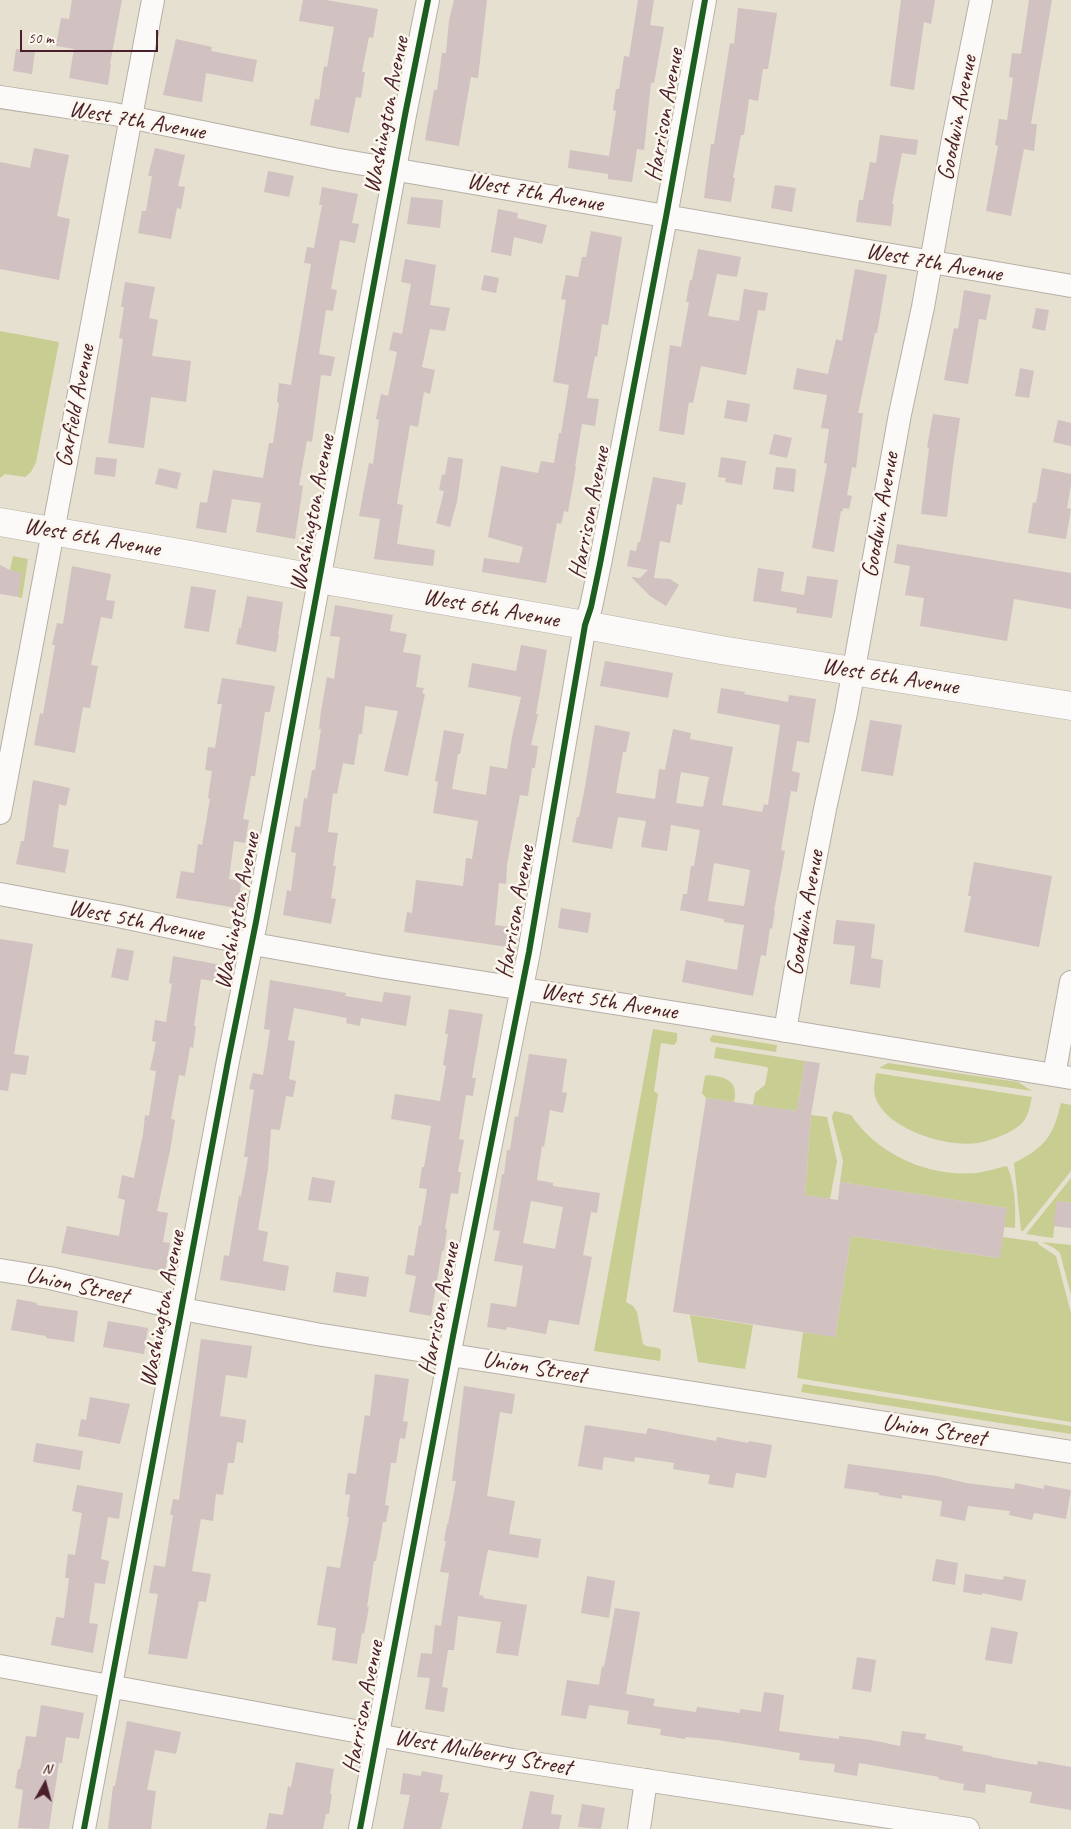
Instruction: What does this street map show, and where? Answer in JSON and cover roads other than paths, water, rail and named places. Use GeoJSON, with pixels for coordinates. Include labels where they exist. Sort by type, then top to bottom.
{"type":"FeatureCollection","features":[{"type":"Feature","properties":{"kind":"street","name":"Garfield Avenue"},"geometry":{"type":"LineString","coordinates":[[0,813],[153,0]]}},
{"type":"Feature","properties":{"kind":"street","name":"Washington Avenue"},"geometry":{"type":"LineString","coordinates":[[84,1829],[228,1061],[252,944],[428,0]]}},
{"type":"Feature","properties":{"kind":"street","name":"Harrison Avenue"},"geometry":{"type":"LineString","coordinates":[[360,1829],[450,1354],[522,989],[585,625],[591,607],[600,564],[705,0]]}},
{"type":"Feature","properties":{"kind":"street","name":"Goodwin Avenue"},"geometry":{"type":"LineString","coordinates":[[785,1031],[812,874],[854,672],[878,532],[981,0]]}},
{"type":"Feature","properties":{"kind":"street","name":"West 7th Avenue"},"geometry":{"type":"LineString","coordinates":[[0,97],[114,114],[263,145],[396,169],[1071,286]]}},
{"type":"Feature","properties":{"kind":"street","name":"West 6th Avenue"},"geometry":{"type":"LineString","coordinates":[[0,522],[721,650],[1071,706]]}},
{"type":"Feature","properties":{"kind":"street","name":"West 5th Avenue"},"geometry":{"type":"LineString","coordinates":[[0,894],[384,968],[1062,1076]]}},
{"type":"Feature","properties":{"kind":"street"},"geometry":{"type":"LineString","coordinates":[[1062,1076],[1071,982]]}},
{"type":"Feature","properties":{"kind":"street","name":"Union Street"},"geometry":{"type":"LineString","coordinates":[[0,1270],[50,1278],[182,1309],[316,1334],[1071,1452]]}},
{"type":"Feature","properties":{"kind":"street","name":"West Mulberry Street"},"geometry":{"type":"LineString","coordinates":[[0,1666],[513,1760],[925,1826],[968,1829]]}},
{"type":"Feature","properties":{"kind":"street"},"geometry":{"type":"LineString","coordinates":[[639,1829],[646,1780]]}}]}
